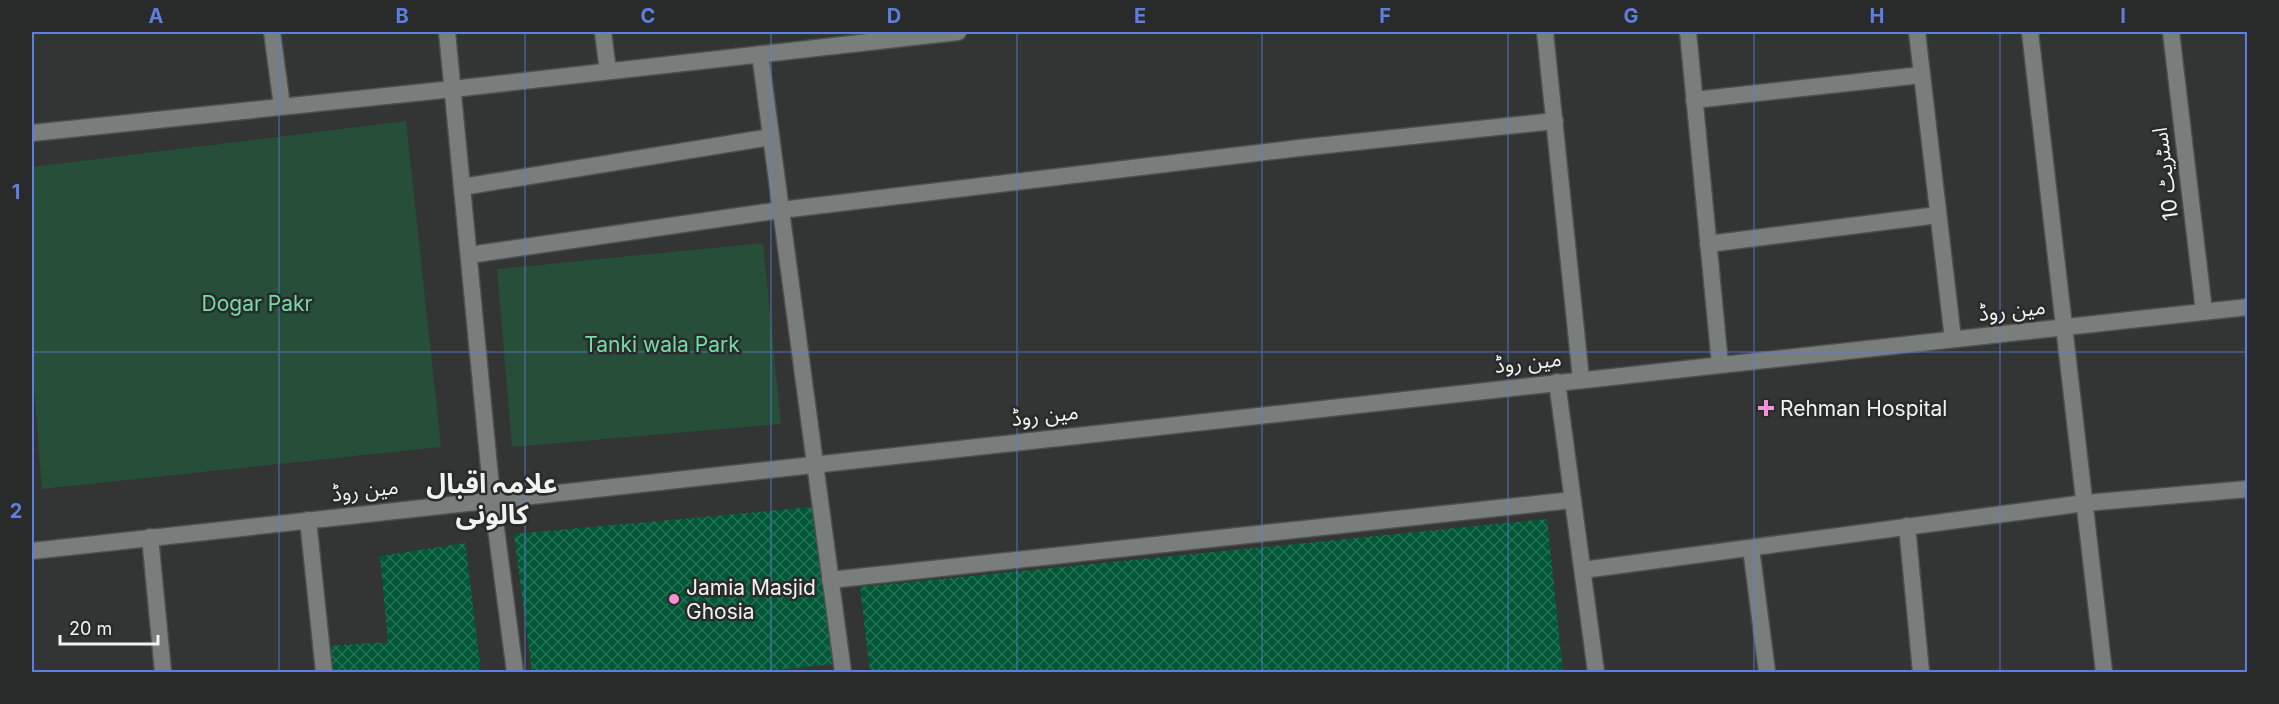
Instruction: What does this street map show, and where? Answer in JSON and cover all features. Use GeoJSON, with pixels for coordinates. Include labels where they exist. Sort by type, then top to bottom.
{"type":"FeatureCollection","features":[{"type":"Feature","properties":{"kind":"street"},"geometry":{"type":"LineString","coordinates":[[272,32],[282,106]]}},
{"type":"Feature","properties":{"kind":"street"},"geometry":{"type":"LineString","coordinates":[[447,32],[492,498],[515,672]]}},
{"type":"Feature","properties":{"kind":"street"},"geometry":{"type":"LineString","coordinates":[[603,32],[608,71]]}},
{"type":"Feature","properties":{"kind":"street"},"geometry":{"type":"LineString","coordinates":[[32,133],[453,89],[958,32]]}},
{"type":"Feature","properties":{"kind":"street"},"geometry":{"type":"LineString","coordinates":[[1545,32],[1581,379]]}},
{"type":"Feature","properties":{"kind":"street"},"geometry":{"type":"LineString","coordinates":[[1688,32],[1720,364]]}},
{"type":"Feature","properties":{"kind":"street"},"geometry":{"type":"LineString","coordinates":[[1917,32],[1953,339]]}},
{"type":"Feature","properties":{"kind":"street"},"geometry":{"type":"LineString","coordinates":[[2030,32],[2104,672]]}},
{"type":"Feature","properties":{"kind":"street","name":"اسٹریٹ 10"},"geometry":{"type":"LineString","coordinates":[[2170,32],[2204,311]]}},
{"type":"Feature","properties":{"kind":"street"},"geometry":{"type":"LineString","coordinates":[[760,54],[843,672]]}},
{"type":"Feature","properties":{"kind":"street"},"geometry":{"type":"LineString","coordinates":[[1694,100],[1921,75]]}},
{"type":"Feature","properties":{"kind":"street"},"geometry":{"type":"LineString","coordinates":[[469,255],[781,210],[1308,147],[1555,121]]}},
{"type":"Feature","properties":{"kind":"street"},"geometry":{"type":"LineString","coordinates":[[462,187],[771,137]]}},
{"type":"Feature","properties":{"kind":"street"},"geometry":{"type":"LineString","coordinates":[[1708,244],[1938,215]]}},
{"type":"Feature","properties":{"kind":"street","name":"مین روڈ"},"geometry":{"type":"LineString","coordinates":[[32,550],[2247,307]]}},
{"type":"Feature","properties":{"kind":"street"},"geometry":{"type":"LineString","coordinates":[[1557,382],[1596,672]]}},
{"type":"Feature","properties":{"kind":"street"},"geometry":{"type":"LineString","coordinates":[[1583,570],[2085,502],[2247,489]]}},
{"type":"Feature","properties":{"kind":"street"},"geometry":{"type":"LineString","coordinates":[[830,580],[1573,500]]}},
{"type":"Feature","properties":{"kind":"street"},"geometry":{"type":"LineString","coordinates":[[308,520],[324,672]]}},
{"type":"Feature","properties":{"kind":"street"},"geometry":{"type":"LineString","coordinates":[[1907,526],[1922,672]]}},
{"type":"Feature","properties":{"kind":"street"},"geometry":{"type":"LineString","coordinates":[[150,537],[163,672]]}},
{"type":"Feature","properties":{"kind":"street"},"geometry":{"type":"LineString","coordinates":[[1751,548],[1767,672]]}},
{"type":"Feature","properties":{"kind":"green space","name":"Dogar Pakr"},"geometry":{"type":"Polygon","coordinates":[[[406,121],[441,447],[42,489],[32,360],[32,167],[406,121]]]}},
{"type":"Feature","properties":{"kind":"green space","name":"Tanki wala Park"},"geometry":{"type":"Polygon","coordinates":[[[763,243],[781,424],[512,447],[497,269],[763,243]]]}},
{"type":"Feature","properties":{"kind":"building","name":"Jamia Masjid Ghosia"},"geometry":{"type":"Polygon","coordinates":[[[813,507],[833,664],[757,672],[532,672],[514,534],[813,507]]]}},
{"type":"Feature","properties":{"kind":"building"},"geometry":{"type":"Polygon","coordinates":[[[1547,519],[1563,672],[870,672],[860,587],[1547,519]]]}},
{"type":"Feature","properties":{"kind":"building"},"geometry":{"type":"Polygon","coordinates":[[[465,543],[481,672],[329,672],[326,646],[388,642],[380,556],[465,543]]]}},
{"type":"Feature","properties":{"kind":"place","name":"Rehman Hospital"},"geometry":{"type":"Point","coordinates":[1766,408]}},
{"type":"Feature","properties":{"kind":"place","name":"Jamia Masjid Ghosia"},"geometry":{"type":"Point","coordinates":[674,599]}},
{"type":"Feature","properties":{"kind":"district","name":"علامہ اقبال کالونی"},"geometry":{"type":"Point","coordinates":[492,498]}}]}
